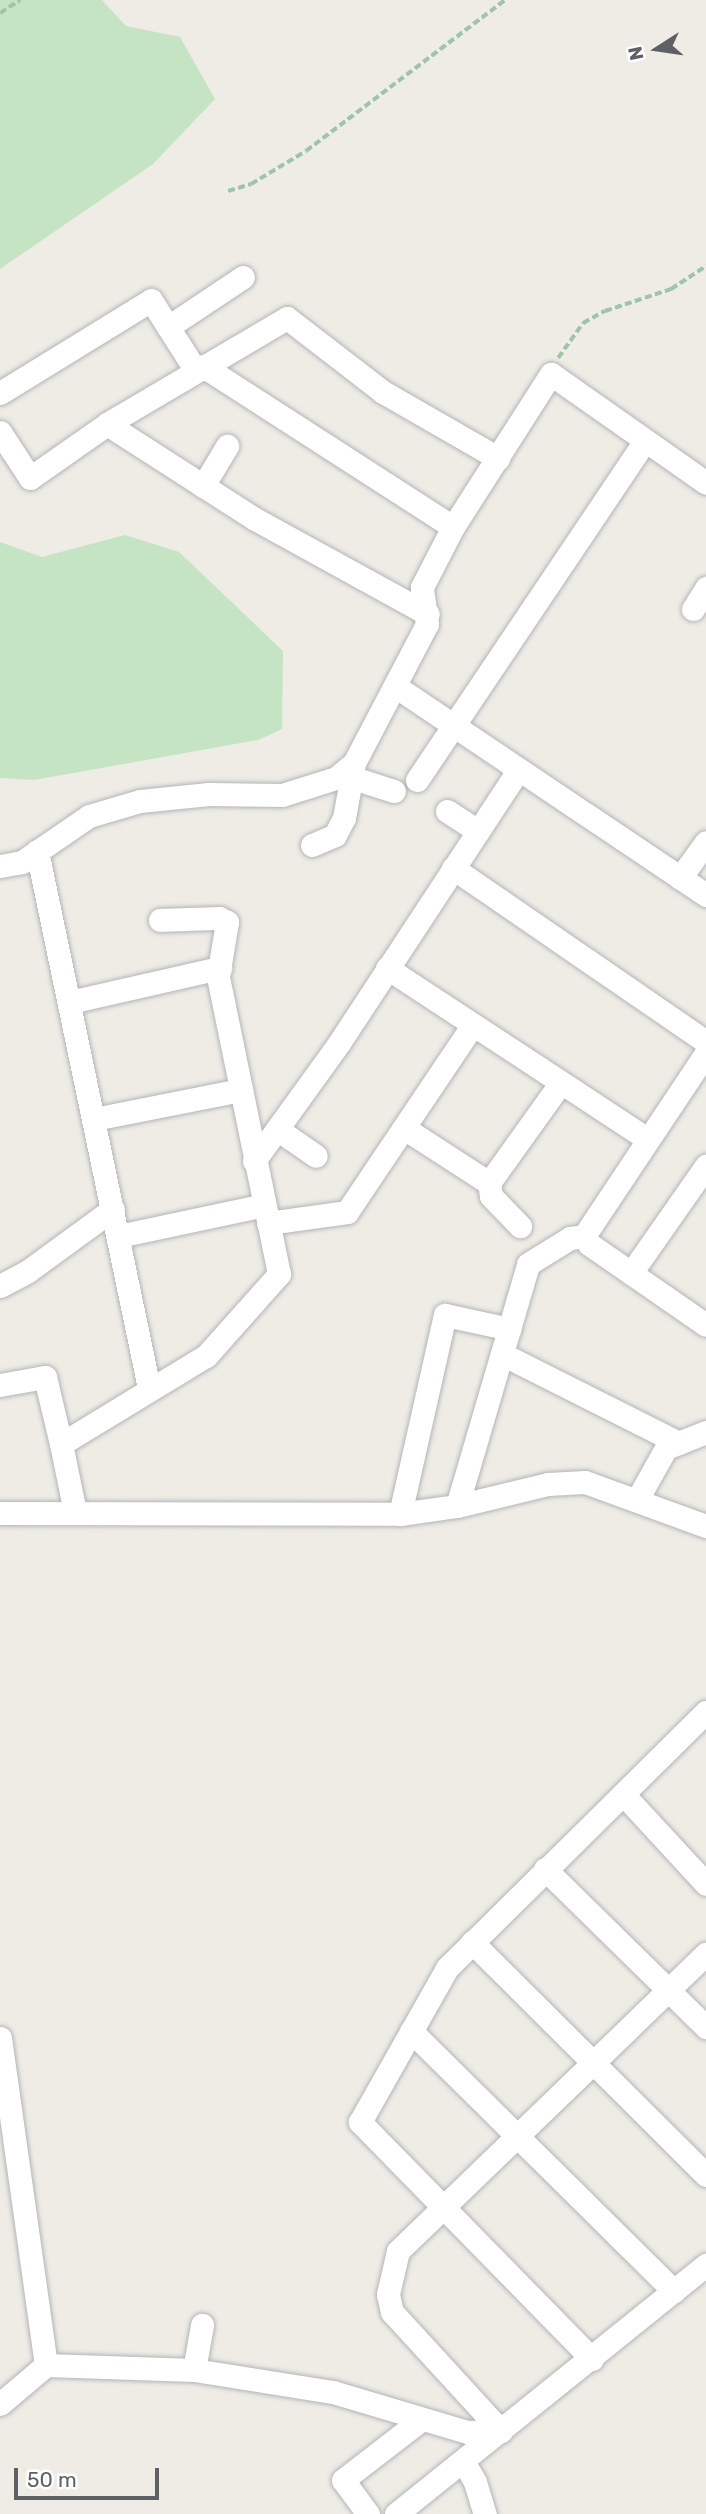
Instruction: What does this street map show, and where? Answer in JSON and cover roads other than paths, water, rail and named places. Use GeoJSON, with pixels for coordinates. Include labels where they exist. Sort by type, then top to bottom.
{"type":"FeatureCollection","features":[{"type":"Feature","properties":{"kind":"street"},"geometry":{"type":"LineString","coordinates":[[168,327],[243,277]]}},
{"type":"Feature","properties":{"kind":"street"},"geometry":{"type":"LineString","coordinates":[[0,393],[151,300],[200,369],[453,527]]}},
{"type":"Feature","properties":{"kind":"street"},"geometry":{"type":"LineString","coordinates":[[0,432],[30,478],[107,424],[287,318],[383,392],[498,458]]}},
{"type":"Feature","properties":{"kind":"street"},"geometry":{"type":"LineString","coordinates":[[312,845],[335,835],[344,818],[352,770],[427,624],[428,614],[422,587],[453,527],[551,374],[644,442],[706,483]]}},
{"type":"Feature","properties":{"kind":"street"},"geometry":{"type":"LineString","coordinates":[[107,424],[255,519],[428,614]]}},
{"type":"Feature","properties":{"kind":"street"},"geometry":{"type":"LineString","coordinates":[[417,780],[454,729],[644,442]]}},
{"type":"Feature","properties":{"kind":"street"},"geometry":{"type":"LineString","coordinates":[[203,486],[227,446]]}},
{"type":"Feature","properties":{"kind":"street"},"geometry":{"type":"LineString","coordinates":[[693,609],[706,588]]}},
{"type":"Feature","properties":{"kind":"street"},"geometry":{"type":"LineString","coordinates":[[395,686],[454,729],[706,895]]}},
{"type":"Feature","properties":{"kind":"street"},"geometry":{"type":"LineString","coordinates":[[352,770],[394,791]]}},
{"type":"Feature","properties":{"kind":"street"},"geometry":{"type":"LineString","coordinates":[[0,866],[22,862],[89,816],[140,801],[209,794],[282,795],[336,778],[352,770]]}},
{"type":"Feature","properties":{"kind":"street"},"geometry":{"type":"LineString","coordinates":[[254,1161],[519,770]]}},
{"type":"Feature","properties":{"kind":"street"},"geometry":{"type":"LineString","coordinates":[[447,811],[478,831]]}},
{"type":"Feature","properties":{"kind":"street"},"geometry":{"type":"LineString","coordinates":[[680,878],[706,842]]}},
{"type":"Feature","properties":{"kind":"street"},"geometry":{"type":"LineString","coordinates":[[37,851],[149,1388]]}},
{"type":"Feature","properties":{"kind":"street"},"geometry":{"type":"LineString","coordinates":[[453,868],[706,1042]]}},
{"type":"Feature","properties":{"kind":"street"},"geometry":{"type":"LineString","coordinates":[[61,1444],[149,1388],[206,1356],[279,1274],[254,1161],[220,968],[227,922],[219,918],[160,920]]}},
{"type":"Feature","properties":{"kind":"street"},"geometry":{"type":"LineString","coordinates":[[70,1002],[220,968]]}},
{"type":"Feature","properties":{"kind":"street"},"geometry":{"type":"LineString","coordinates":[[387,968],[647,1139]]}},
{"type":"Feature","properties":{"kind":"street"},"geometry":{"type":"LineString","coordinates":[[118,1236],[266,1214],[347,1212],[472,1026]]}},
{"type":"Feature","properties":{"kind":"street"},"geometry":{"type":"LineString","coordinates":[[584,1236],[706,1053]]}},
{"type":"Feature","properties":{"kind":"street"},"geometry":{"type":"LineString","coordinates":[[520,1226],[491,1196],[489,1183],[560,1084]]}},
{"type":"Feature","properties":{"kind":"street"},"geometry":{"type":"LineString","coordinates":[[94,1119],[241,1090]]}},
{"type":"Feature","properties":{"kind":"street"},"geometry":{"type":"LineString","coordinates":[[404,1128],[489,1183]]}},
{"type":"Feature","properties":{"kind":"street"},"geometry":{"type":"LineString","coordinates":[[277,1129],[316,1156]]}},
{"type":"Feature","properties":{"kind":"street"},"geometry":{"type":"LineString","coordinates":[[631,1273],[706,1166]]}},
{"type":"Feature","properties":{"kind":"street"},"geometry":{"type":"LineString","coordinates":[[0,1286],[113,1209]]}},
{"type":"Feature","properties":{"kind":"street"},"geometry":{"type":"LineString","coordinates":[[457,1506],[528,1264],[570,1238],[584,1236],[631,1273],[705,1323]]}},
{"type":"Feature","properties":{"kind":"street"},"geometry":{"type":"LineString","coordinates":[[400,1514],[445,1315],[510,1329]]}},
{"type":"Feature","properties":{"kind":"street"},"geometry":{"type":"LineString","coordinates":[[502,1354],[679,1443]]}},
{"type":"Feature","properties":{"kind":"street"},"geometry":{"type":"LineString","coordinates":[[0,1385],[45,1377],[75,1512]]}},
{"type":"Feature","properties":{"kind":"street"},"geometry":{"type":"LineString","coordinates":[[638,1498],[666,1448],[706,1432]]}},
{"type":"Feature","properties":{"kind":"street"},"geometry":{"type":"LineString","coordinates":[[0,1513],[400,1514],[457,1506],[560,1483],[585,1482],[638,1498],[706,1526]]}},
{"type":"Feature","properties":{"kind":"street"},"geometry":{"type":"LineString","coordinates":[[592,2359],[440,2208],[360,2122],[447,1968],[545,1869],[704,1719]]}},
{"type":"Feature","properties":{"kind":"street"},"geometry":{"type":"LineString","coordinates":[[623,1794],[706,1884]]}},
{"type":"Feature","properties":{"kind":"street"},"geometry":{"type":"LineString","coordinates":[[545,1869],[706,2027]]}},
{"type":"Feature","properties":{"kind":"street"},"geometry":{"type":"LineString","coordinates":[[472,1942],[591,2064],[706,2175]]}},
{"type":"Feature","properties":{"kind":"street"},"geometry":{"type":"LineString","coordinates":[[501,2431],[392,2312],[388,2294],[398,2251],[706,1954]]}},
{"type":"Feature","properties":{"kind":"street"},"geometry":{"type":"LineString","coordinates":[[411,2031],[674,2291]]}},
{"type":"Feature","properties":{"kind":"street"},"geometry":{"type":"LineString","coordinates":[[0,2038],[46,2365]]}},
{"type":"Feature","properties":{"kind":"street"},"geometry":{"type":"LineString","coordinates":[[396,2514],[706,2265]]}},
{"type":"Feature","properties":{"kind":"street"},"geometry":{"type":"LineString","coordinates":[[194,2370],[202,2325]]}},
{"type":"Feature","properties":{"kind":"street"},"geometry":{"type":"LineString","coordinates":[[0,2404],[46,2365],[194,2370],[333,2392],[467,2432],[501,2431]]}},
{"type":"Feature","properties":{"kind":"street"},"geometry":{"type":"LineString","coordinates":[[368,2514],[343,2480],[422,2419]]}},
{"type":"Feature","properties":{"kind":"street"},"geometry":{"type":"LineString","coordinates":[[463,2461],[475,2482],[485,2514]]}}]}
